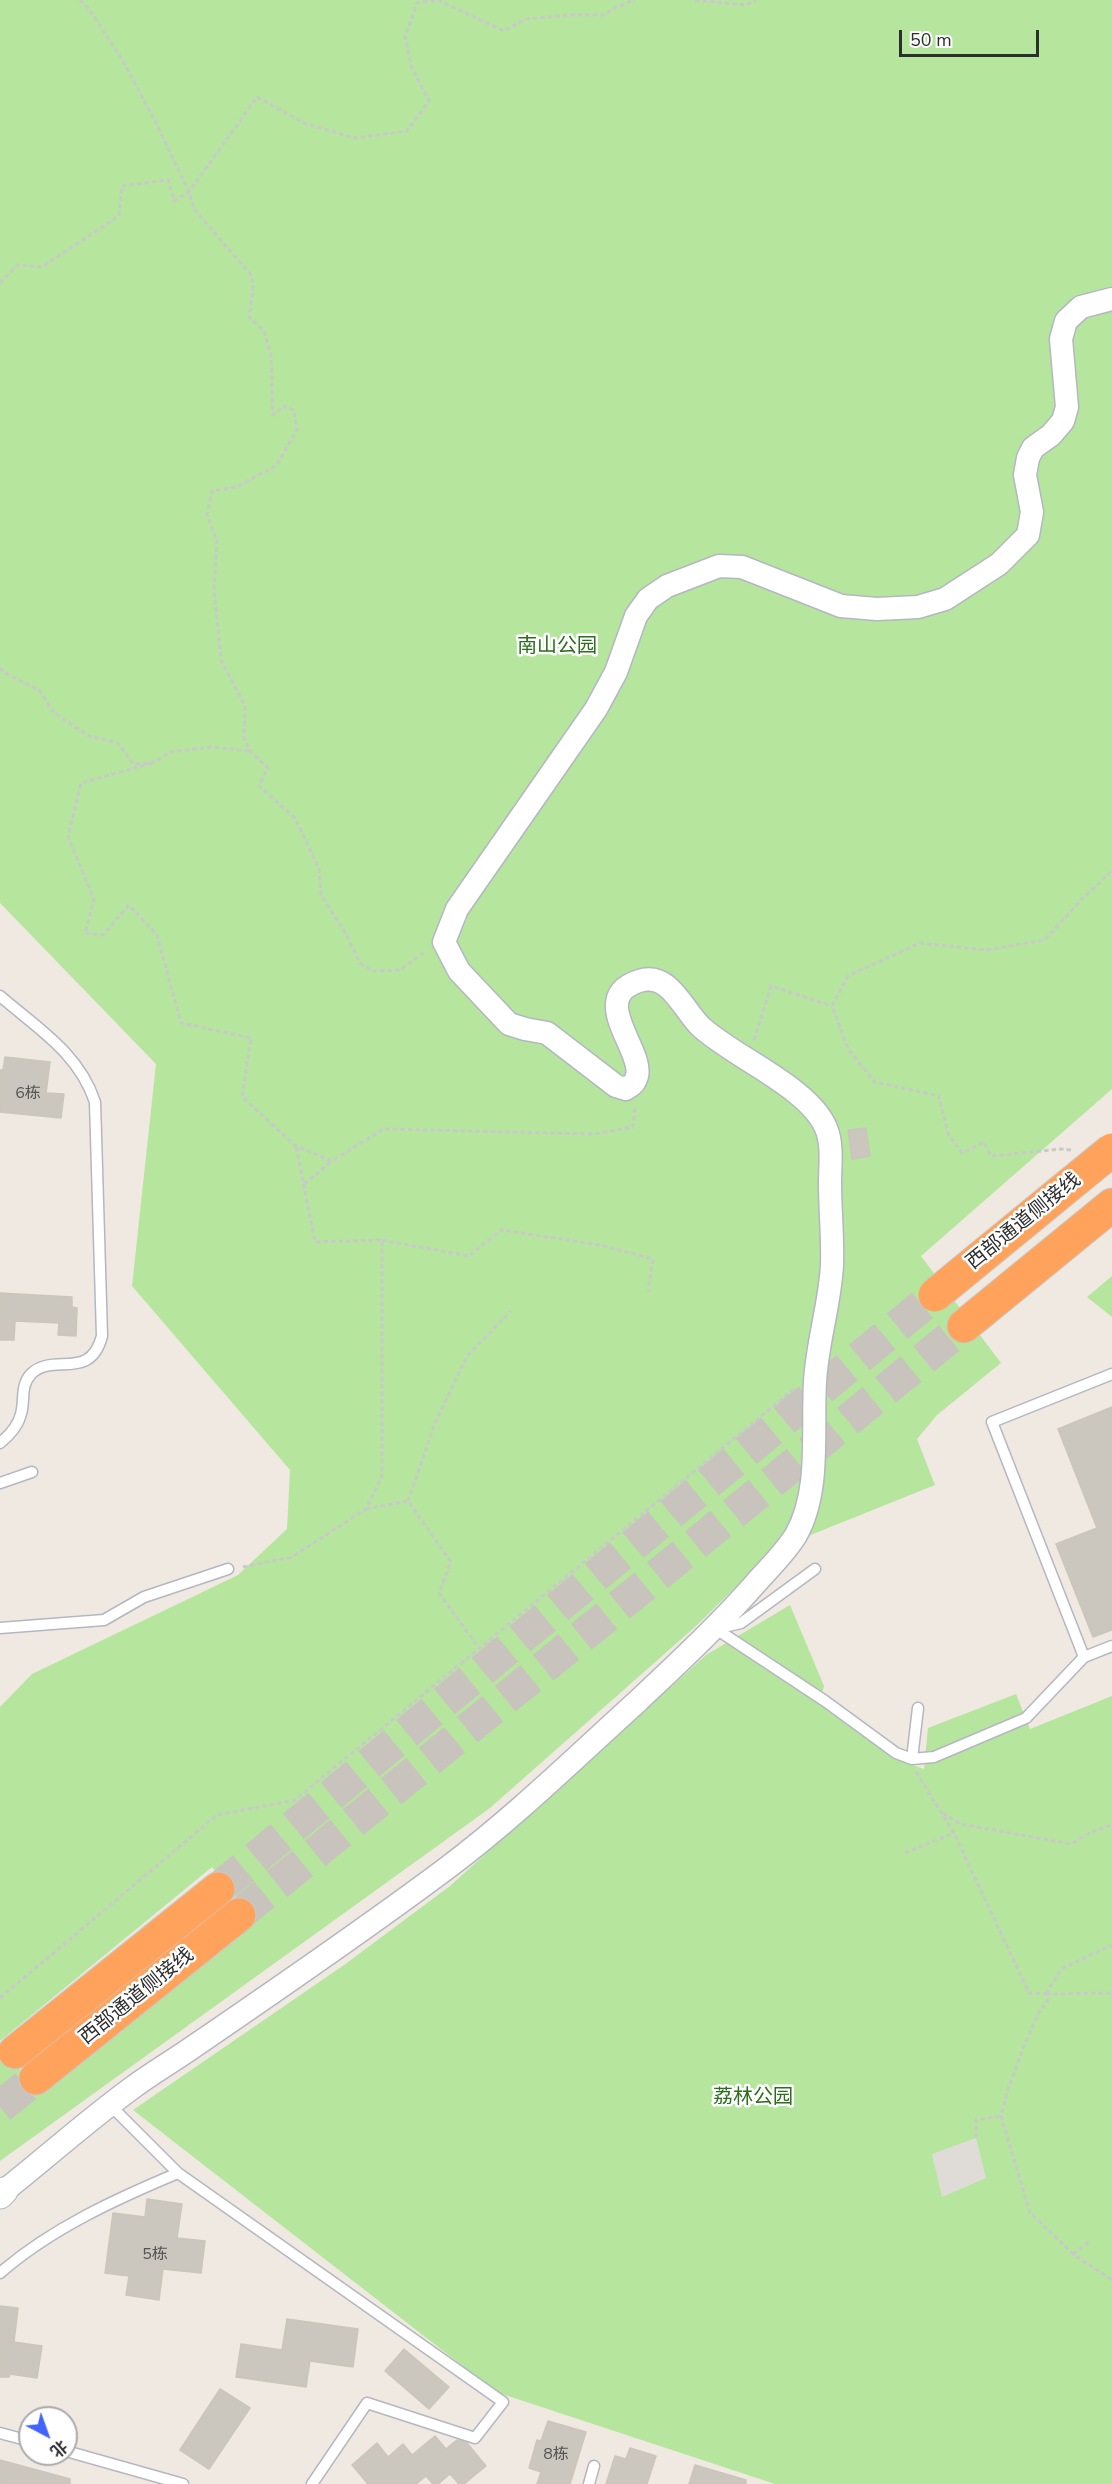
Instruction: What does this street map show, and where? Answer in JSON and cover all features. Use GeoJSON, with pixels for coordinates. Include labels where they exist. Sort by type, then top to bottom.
{"type":"FeatureCollection","features":[{"type":"Feature","properties":{"kind":"highway","name":"西部通道侧接线"},"geometry":{"type":"LineString","coordinates":[[935,1294],[1097,1150]]}},
{"type":"Feature","properties":{"kind":"highway"},"geometry":{"type":"LineString","coordinates":[[964,1326],[1112,1205]]}},
{"type":"Feature","properties":{"kind":"highway","name":"西部通道侧接线"},"geometry":{"type":"LineString","coordinates":[[15,2052],[218,1888]]}},
{"type":"Feature","properties":{"kind":"highway","name":"西部通道侧接线"},"geometry":{"type":"LineString","coordinates":[[36,2078],[239,1915]]}},
{"type":"Feature","properties":{"kind":"street"},"geometry":{"type":"LineString","coordinates":[[2,2193],[131,2088],[448,1867],[537,1794],[716,1629],[780,1557],[797,1532],[809,1501],[816,1424],[816,1370],[832,1264],[830,1149],[827,1129],[812,1106],[698,1024],[671,990],[658,980],[643,980],[632,984],[622,993],[616,1006],[623,1034],[637,1061],[637,1077],[632,1086],[626,1089],[616,1086],[548,1033],[509,1024],[459,971],[444,942],[457,909],[596,709],[616,672],[636,616],[648,598],[667,586],[719,566],[742,567],[841,606],[877,609],[918,607],[945,599],[999,564],[1028,535],[1032,512],[1025,474],[1028,458],[1033,448],[1051,435],[1063,421],[1067,407],[1060,339],[1066,321],[1081,307],[1112,299]]}},
{"type":"Feature","properties":{"kind":"lane"},"geometry":{"type":"LineString","coordinates":[[0,996],[73,1059],[90,1086],[95,1102],[98,1118],[102,1336],[95,1352],[82,1363],[43,1367],[32,1373],[25,1383],[21,1413],[14,1430],[0,1443]]}},
{"type":"Feature","properties":{"kind":"lane"},"geometry":{"type":"LineString","coordinates":[[1084,1657],[992,1422],[1112,1374]]}},
{"type":"Feature","properties":{"kind":"lane"},"geometry":{"type":"LineString","coordinates":[[0,1483],[32,1472]]}},
{"type":"Feature","properties":{"kind":"lane"},"geometry":{"type":"LineString","coordinates":[[0,1628],[104,1620],[144,1597],[228,1569]]}},
{"type":"Feature","properties":{"kind":"lane"},"geometry":{"type":"LineString","coordinates":[[716,1629],[741,1623],[815,1569]]}},
{"type":"Feature","properties":{"kind":"lane"},"geometry":{"type":"LineString","coordinates":[[716,1629],[825,1701],[896,1753],[912,1759],[934,1756],[1026,1718],[1084,1657],[1112,1646]]}},
{"type":"Feature","properties":{"kind":"lane"},"geometry":{"type":"LineString","coordinates":[[912,1759],[918,1708]]}},
{"type":"Feature","properties":{"kind":"lane"},"geometry":{"type":"LineString","coordinates":[[110,2105],[178,2172],[503,2402],[474,2439],[367,2403],[312,2484]]}},
{"type":"Feature","properties":{"kind":"lane"},"geometry":{"type":"LineString","coordinates":[[0,2273],[23,2253],[113,2201],[178,2172]]}},
{"type":"Feature","properties":{"kind":"lane"},"geometry":{"type":"LineString","coordinates":[[0,2433],[18,2438]]}},
{"type":"Feature","properties":{"kind":"lane"},"geometry":{"type":"LineString","coordinates":[[78,2454],[183,2484]]}},
{"type":"Feature","properties":{"kind":"lane"},"geometry":{"type":"LineString","coordinates":[[589,2484],[594,2466]]}},
{"type":"Feature","properties":{"kind":"path"},"geometry":{"type":"LineString","coordinates":[[80,0],[89,9],[123,61],[189,192],[194,209],[252,276],[253,292],[249,317],[264,331],[271,355],[273,415],[284,406],[294,410],[297,430],[276,466],[236,487],[212,491],[207,515],[217,541],[214,589],[221,660],[244,706],[244,738],[250,750],[268,768],[259,786],[295,818],[319,869],[321,895],[346,934],[360,963],[372,971],[400,970],[423,952],[444,942]]}},
{"type":"Feature","properties":{"kind":"path"},"geometry":{"type":"LineString","coordinates":[[0,283],[17,266],[42,267],[119,216],[123,186],[168,180],[174,201],[189,192],[231,130],[257,97],[304,123],[355,138],[407,131],[429,101],[412,68],[405,38],[417,3],[438,0],[504,31],[526,19],[605,15],[616,7],[635,0]]}},
{"type":"Feature","properties":{"kind":"path"},"geometry":{"type":"LineString","coordinates":[[694,0],[746,5],[756,0]]}},
{"type":"Feature","properties":{"kind":"path"},"geometry":{"type":"LineString","coordinates":[[0,668],[5,673],[39,690],[54,712],[89,736],[118,743],[134,764],[152,764]]}},
{"type":"Feature","properties":{"kind":"path"},"geometry":{"type":"LineString","coordinates":[[250,750],[211,747],[171,752],[152,764],[81,783],[68,837],[94,899],[85,933],[103,935],[129,905],[157,935],[182,1023],[251,1038],[242,1097],[296,1146],[332,1161]]}},
{"type":"Feature","properties":{"kind":"path"},"geometry":{"type":"LineString","coordinates":[[1097,1150],[1061,1149],[991,1156],[984,1142],[962,1154],[948,1134],[939,1096],[875,1082],[848,1049],[832,1006],[848,976],[920,944],[986,950],[1045,940],[1081,900],[1112,871]]}},
{"type":"Feature","properties":{"kind":"path"},"geometry":{"type":"LineString","coordinates":[[748,1061],[771,986],[832,1006]]}},
{"type":"Feature","properties":{"kind":"path"},"geometry":{"type":"LineString","coordinates":[[304,1185],[332,1161],[383,1129],[595,1134],[633,1127],[637,1077]]}},
{"type":"Feature","properties":{"kind":"path"},"geometry":{"type":"LineString","coordinates":[[296,1146],[315,1242],[382,1240],[469,1256],[501,1230],[600,1245],[653,1260],[648,1292]]}},
{"type":"Feature","properties":{"kind":"path"},"geometry":{"type":"LineString","coordinates":[[366,1509],[382,1476],[382,1240]]}},
{"type":"Feature","properties":{"kind":"path"},"geometry":{"type":"LineString","coordinates":[[408,1501],[435,1423],[467,1356],[511,1311]]}},
{"type":"Feature","properties":{"kind":"path"},"geometry":{"type":"LineString","coordinates":[[0,1998],[217,1815],[296,1800],[816,1370]]}},
{"type":"Feature","properties":{"kind":"path"},"geometry":{"type":"LineString","coordinates":[[408,1501],[451,1562],[439,1593],[479,1648]]}},
{"type":"Feature","properties":{"kind":"path"},"geometry":{"type":"LineString","coordinates":[[228,1569],[292,1557],[366,1509],[408,1501]]}},
{"type":"Feature","properties":{"kind":"path"},"geometry":{"type":"LineString","coordinates":[[912,1759],[917,1777],[954,1833],[1029,1993],[1112,1993]]}},
{"type":"Feature","properties":{"kind":"path"},"geometry":{"type":"LineString","coordinates":[[942,1813],[960,1824],[1071,1844],[1091,1832],[1112,1826]]}},
{"type":"Feature","properties":{"kind":"path"},"geometry":{"type":"LineString","coordinates":[[905,1853],[954,1833]]}},
{"type":"Feature","properties":{"kind":"path"},"geometry":{"type":"LineString","coordinates":[[1112,1945],[1061,1969],[1046,1994],[1048,2001],[1038,2014],[1022,2051],[1001,2116],[1030,2213],[1073,2254],[1112,2280]]}},
{"type":"Feature","properties":{"kind":"path"},"geometry":{"type":"LineString","coordinates":[[976,2138],[976,2120],[1001,2116]]}},
{"type":"Feature","properties":{"kind":"path"},"geometry":{"type":"LineString","coordinates":[[1073,2254],[1089,2242]]}},
{"type":"Feature","properties":{"kind":"green space","name":"南山公园"},"geometry":{"type":"Polygon","coordinates":[[[0,0],[1112,0],[1112,1089],[921,1256],[1001,1363],[937,1415],[917,1439],[935,1485],[813,1534],[762,1561],[696,1626],[490,1808],[0,2161],[0,2046],[39,2092],[256,1921],[212,1867],[0,2041],[0,1707],[32,1674],[238,1575],[287,1529],[290,1470],[132,1286],[156,1064],[0,903],[0,0]]]}},
{"type":"Feature","properties":{"kind":"green space"},"geometry":{"type":"Polygon","coordinates":[[[1112,1276],[1112,1317],[1087,1297],[1112,1276]]]}},
{"type":"Feature","properties":{"kind":"green space","name":"荔林公园"},"geometry":{"type":"Polygon","coordinates":[[[790,1605],[824,1686],[819,1704],[893,1758],[924,1769],[928,1728],[1016,1694],[1030,1729],[1112,1696],[1112,2484],[775,2484],[496,2392],[133,2110],[344,1965],[450,1886],[706,1655],[790,1605]]]}},
{"type":"Feature","properties":{"kind":"shaded area"},"geometry":{"type":"Polygon","coordinates":[[[976,2138],[986,2178],[942,2197],[932,2154],[976,2138]]]}},
{"type":"Feature","properties":{"kind":"building"},"geometry":{"type":"Polygon","coordinates":[[[5,1057],[50,1062],[46,1093],[64,1094],[61,1118],[0,1112],[0,1070],[3,1070],[5,1057]]]}},
{"type":"Feature","properties":{"kind":"building"},"geometry":{"type":"Polygon","coordinates":[[[866,1128],[870,1156],[852,1159],[848,1130],[866,1128]]]}},
{"type":"Feature","properties":{"kind":"building"},"geometry":{"type":"Polygon","coordinates":[[[0,1293],[72,1297],[72,1307],[77,1308],[76,1336],[58,1335],[59,1323],[15,1321],[14,1340],[0,1340],[0,1293]]]}},
{"type":"Feature","properties":{"kind":"building"},"geometry":{"type":"Polygon","coordinates":[[[1112,1407],[1112,1630],[1093,1637],[1056,1544],[1097,1528],[1058,1429],[1112,1407]]]}},
{"type":"Feature","properties":{"kind":"building"},"geometry":{"type":"Polygon","coordinates":[[[147,2199],[182,2204],[177,2238],[205,2241],[201,2273],[163,2269],[159,2300],[126,2295],[129,2276],[105,2273],[113,2213],[145,2217],[147,2199]]]}},
{"type":"Feature","properties":{"kind":"building"},"geometry":{"type":"Polygon","coordinates":[[[0,2306],[18,2308],[14,2342],[42,2346],[37,2378],[10,2374],[9,2377],[0,2377],[0,2306]]]}},
{"type":"Feature","properties":{"kind":"building"},"geometry":{"type":"Polygon","coordinates":[[[287,2319],[358,2329],[353,2367],[310,2361],[306,2387],[236,2377],[241,2344],[282,2350],[287,2319]]]}},
{"type":"Feature","properties":{"kind":"building"},"geometry":{"type":"Polygon","coordinates":[[[404,2349],[449,2387],[429,2409],[385,2371],[404,2349]]]}},
{"type":"Feature","properties":{"kind":"building"},"geometry":{"type":"Polygon","coordinates":[[[220,2389],[250,2408],[209,2469],[180,2450],[220,2389]]]}},
{"type":"Feature","properties":{"kind":"building"},"geometry":{"type":"Polygon","coordinates":[[[548,2421],[586,2432],[570,2484],[537,2484],[541,2472],[529,2468],[537,2440],[541,2441],[548,2421]]]}},
{"type":"Feature","properties":{"kind":"building"},"geometry":{"type":"Polygon","coordinates":[[[435,2436],[446,2449],[457,2440],[467,2443],[486,2466],[464,2484],[459,2484],[450,2474],[438,2484],[433,2484],[426,2476],[416,2484],[368,2484],[352,2465],[377,2443],[388,2457],[403,2444],[412,2455],[435,2436]]]}},
{"type":"Feature","properties":{"kind":"building"},"geometry":{"type":"Polygon","coordinates":[[[630,2448],[656,2456],[647,2484],[606,2484],[615,2456],[626,2459],[630,2448]]]}},
{"type":"Feature","properties":{"kind":"building"},"geometry":{"type":"Polygon","coordinates":[[[0,2460],[70,2479],[70,2484],[0,2484],[0,2460]]]}},
{"type":"Feature","properties":{"kind":"building"},"geometry":{"type":"Polygon","coordinates":[[[695,2465],[746,2480],[746,2484],[689,2484],[695,2465]]]}},
{"type":"Feature","properties":{"kind":"tunnel"},"geometry":{"type":"LineString","coordinates":[[218,1889],[935,1295]]}},
{"type":"Feature","properties":{"kind":"tunnel"},"geometry":{"type":"LineString","coordinates":[[239,1915],[964,1326]]}},
{"type":"Feature","properties":{"kind":"tunnel"},"geometry":{"type":"LineString","coordinates":[[0,2107],[36,2078]]}}]}
